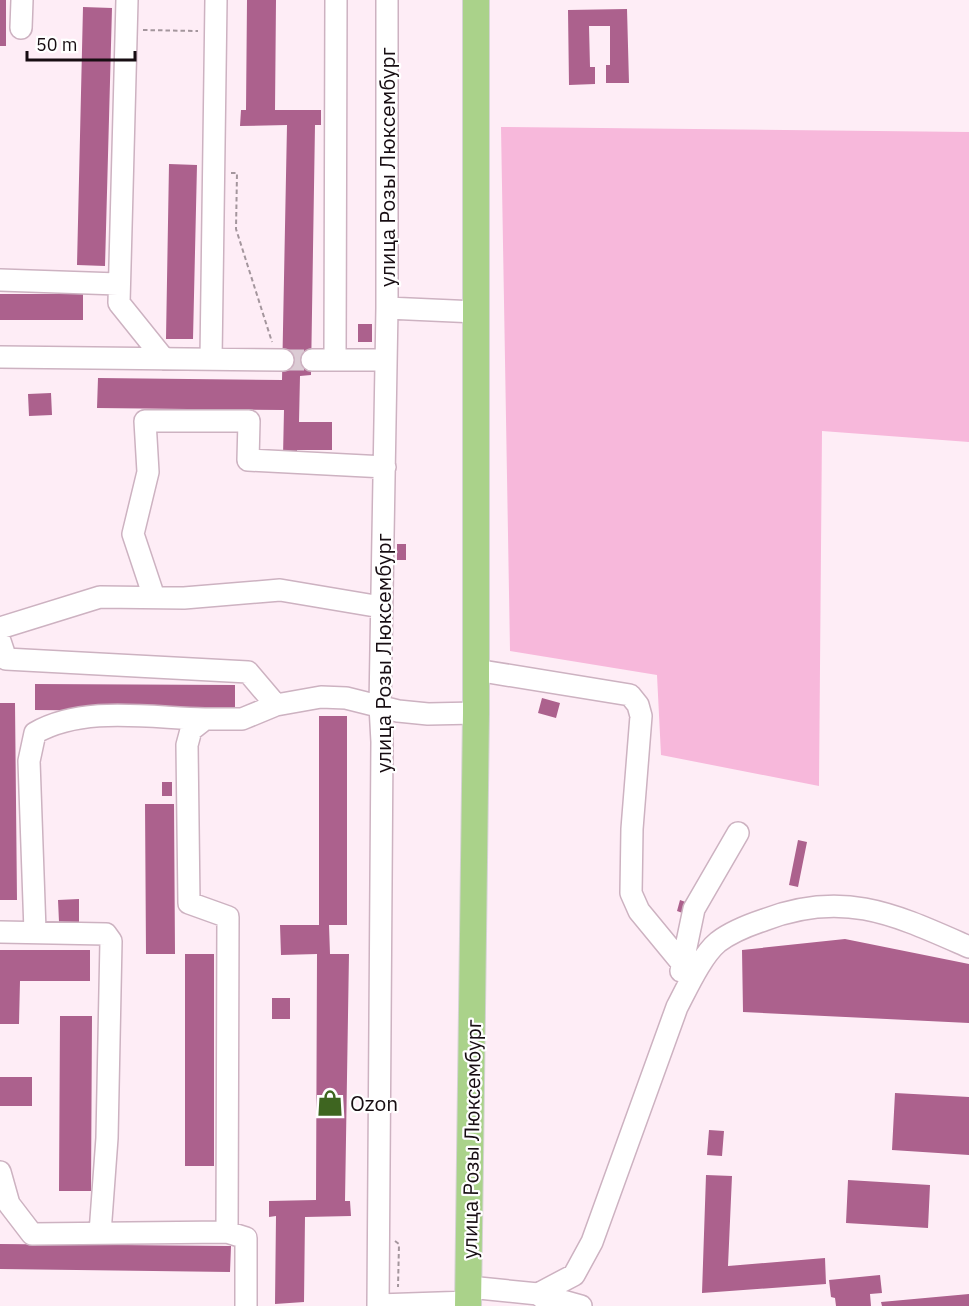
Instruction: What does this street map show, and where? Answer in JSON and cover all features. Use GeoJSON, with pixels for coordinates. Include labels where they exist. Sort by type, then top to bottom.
{"type":"FeatureCollection","features":[{"type":"Feature","properties":{"kind":"main road","name":"улица Розы Люксембург"},"geometry":{"type":"LineString","coordinates":[[469,1299],[476,713],[476,0]]}},
{"type":"Feature","properties":{"kind":"street"},"geometry":{"type":"LineString","coordinates":[[21,28],[22,0]]}},
{"type":"Feature","properties":{"kind":"street"},"geometry":{"type":"LineString","coordinates":[[127,0],[117,284],[119,303],[164,359]]}},
{"type":"Feature","properties":{"kind":"street"},"geometry":{"type":"LineString","coordinates":[[211,359],[216,0]]}},
{"type":"Feature","properties":{"kind":"street"},"geometry":{"type":"LineString","coordinates":[[335,359],[336,0]]}},
{"type":"Feature","properties":{"kind":"street","name":"улица Розы Люксембург"},"geometry":{"type":"LineString","coordinates":[[378,1306],[382,742],[380,706],[387,308],[387,0]]}},
{"type":"Feature","properties":{"kind":"street"},"geometry":{"type":"LineString","coordinates":[[0,280],[117,284]]}},
{"type":"Feature","properties":{"kind":"street"},"geometry":{"type":"LineString","coordinates":[[387,308],[476,312]]}},
{"type":"Feature","properties":{"kind":"street"},"geometry":{"type":"LineString","coordinates":[[0,357],[280,360]]}},
{"type":"Feature","properties":{"kind":"street"},"geometry":{"type":"LineString","coordinates":[[312,360],[386,360]]}},
{"type":"Feature","properties":{"kind":"street"},"geometry":{"type":"LineString","coordinates":[[154,597],[133,534],[147,472],[146,421],[249,421],[248,460],[385,467]]}},
{"type":"Feature","properties":{"kind":"street"},"geometry":{"type":"LineString","coordinates":[[0,628],[100,597],[154,597],[280,590],[381,607]]}},
{"type":"Feature","properties":{"kind":"street"},"geometry":{"type":"LineString","coordinates":[[2,655],[248,672],[276,705]]}},
{"type":"Feature","properties":{"kind":"street"},"geometry":{"type":"LineString","coordinates":[[476,670],[630,695],[638,705],[640,740],[632,839],[631,893],[639,911],[681,962]]}},
{"type":"Feature","properties":{"kind":"street"},"geometry":{"type":"LineString","coordinates":[[35,931],[29,762],[35,733],[52,723],[91,717],[242,718],[276,705],[321,697],[346,698],[428,714],[476,713]]}},
{"type":"Feature","properties":{"kind":"street"},"geometry":{"type":"LineString","coordinates":[[206,719],[191,730],[187,745],[189,903],[228,917],[227,1232]]}},
{"type":"Feature","properties":{"kind":"street"},"geometry":{"type":"LineString","coordinates":[[677,1007],[681,962],[694,909],[738,833]]}},
{"type":"Feature","properties":{"kind":"street"},"geometry":{"type":"LineString","coordinates":[[546,1300],[574,1275],[592,1242],[677,1007],[691,979],[718,942],[746,927],[786,911],[825,906],[866,907],[906,920],[969,946]]}},
{"type":"Feature","properties":{"kind":"street"},"geometry":{"type":"LineString","coordinates":[[0,932],[106,934],[111,941],[107,1127],[100,1233]]}},
{"type":"Feature","properties":{"kind":"street"},"geometry":{"type":"LineString","coordinates":[[0,1172],[9,1204],[33,1234],[227,1232],[246,1238],[246,1306]]}},
{"type":"Feature","properties":{"kind":"street"},"geometry":{"type":"LineString","coordinates":[[378,1306],[469,1299],[546,1300],[581,1306]]}},
{"type":"Feature","properties":{"kind":"path"},"geometry":{"type":"LineString","coordinates":[[126,30],[216,31]]}},
{"type":"Feature","properties":{"kind":"path"},"geometry":{"type":"LineString","coordinates":[[236,229],[280,360]]}},
{"type":"Feature","properties":{"kind":"path"},"geometry":{"type":"LineString","coordinates":[[388,1237],[399,1244],[398,1287]]}},
{"type":"Feature","properties":{"kind":"shaded area"},"geometry":{"type":"Polygon","coordinates":[[[501,127],[969,132],[969,442],[822,431],[819,786],[661,755],[657,675],[510,651],[501,127]]]}},
{"type":"Feature","properties":{"kind":"building"},"geometry":{"type":"Polygon","coordinates":[[[0,0],[6,0],[6,46],[0,46],[0,0]]]}},
{"type":"Feature","properties":{"kind":"building"},"geometry":{"type":"Polygon","coordinates":[[[247,0],[276,0],[275,110],[321,110],[321,125],[315,125],[311,375],[300,376],[299,422],[332,422],[332,450],[297,450],[297,456],[283,456],[284,410],[97,408],[98,378],[282,380],[287,125],[240,126],[241,110],[246,110],[247,0]]]}},
{"type":"Feature","properties":{"kind":"building"},"geometry":{"type":"Polygon","coordinates":[[[83,7],[112,8],[105,266],[77,265],[83,7]]]}},
{"type":"Feature","properties":{"kind":"building"},"geometry":{"type":"Polygon","coordinates":[[[627,9],[629,83],[606,83],[606,65],[610,65],[610,26],[589,26],[590,67],[595,67],[595,84],[569,85],[568,10],[627,9]]]}},
{"type":"Feature","properties":{"kind":"building"},"geometry":{"type":"Polygon","coordinates":[[[169,164],[197,165],[193,339],[166,339],[169,164]]]}},
{"type":"Feature","properties":{"kind":"building"},"geometry":{"type":"Polygon","coordinates":[[[0,294],[83,294],[83,320],[0,320],[0,294]]]}},
{"type":"Feature","properties":{"kind":"building"},"geometry":{"type":"Polygon","coordinates":[[[358,324],[372,324],[372,342],[358,342],[358,324]]]}},
{"type":"Feature","properties":{"kind":"building"},"geometry":{"type":"Polygon","coordinates":[[[51,393],[52,415],[29,416],[28,394],[51,393]]]}},
{"type":"Feature","properties":{"kind":"building"},"geometry":{"type":"Polygon","coordinates":[[[397,544],[406,544],[406,560],[397,560],[397,544]]]}},
{"type":"Feature","properties":{"kind":"building"},"geometry":{"type":"Polygon","coordinates":[[[35,684],[235,685],[235,712],[35,710],[35,684]]]}},
{"type":"Feature","properties":{"kind":"building"},"geometry":{"type":"Polygon","coordinates":[[[542,698],[560,703],[556,718],[538,713],[542,698]]]}},
{"type":"Feature","properties":{"kind":"building"},"geometry":{"type":"Polygon","coordinates":[[[0,703],[15,703],[17,900],[0,900],[0,703]]]}},
{"type":"Feature","properties":{"kind":"building"},"geometry":{"type":"Polygon","coordinates":[[[319,716],[347,716],[347,925],[329,925],[330,954],[349,954],[345,1201],[350,1201],[351,1216],[305,1217],[304,1302],[275,1304],[276,1216],[269,1217],[269,1201],[316,1200],[317,954],[281,955],[280,925],[319,925],[319,716]]]}},
{"type":"Feature","properties":{"kind":"building"},"geometry":{"type":"Polygon","coordinates":[[[162,782],[172,782],[172,796],[162,796],[162,782]]]}},
{"type":"Feature","properties":{"kind":"building"},"geometry":{"type":"Polygon","coordinates":[[[145,804],[174,804],[175,954],[146,954],[145,804]]]}},
{"type":"Feature","properties":{"kind":"building"},"geometry":{"type":"Polygon","coordinates":[[[798,840],[807,842],[798,887],[789,885],[798,840]]]}},
{"type":"Feature","properties":{"kind":"building"},"geometry":{"type":"Polygon","coordinates":[[[79,899],[79,922],[59,922],[58,900],[79,899]]]}},
{"type":"Feature","properties":{"kind":"building"},"geometry":{"type":"Polygon","coordinates":[[[680,900],[691,904],[688,915],[677,911],[680,900]]]}},
{"type":"Feature","properties":{"kind":"building"},"geometry":{"type":"Polygon","coordinates":[[[845,939],[969,964],[969,1023],[743,1012],[742,950],[845,939]]]}},
{"type":"Feature","properties":{"kind":"building"},"geometry":{"type":"Polygon","coordinates":[[[0,950],[90,950],[90,981],[20,981],[19,1024],[0,1024],[0,950]]]}},
{"type":"Feature","properties":{"kind":"building"},"geometry":{"type":"Polygon","coordinates":[[[185,954],[214,954],[214,1166],[185,1166],[185,954]]]}},
{"type":"Feature","properties":{"kind":"building"},"geometry":{"type":"Polygon","coordinates":[[[272,998],[290,998],[290,1019],[272,1019],[272,998]]]}},
{"type":"Feature","properties":{"kind":"building"},"geometry":{"type":"Polygon","coordinates":[[[60,1016],[92,1016],[91,1191],[59,1191],[60,1016]]]}},
{"type":"Feature","properties":{"kind":"building"},"geometry":{"type":"Polygon","coordinates":[[[0,1077],[32,1077],[32,1106],[0,1106],[0,1077]]]}},
{"type":"Feature","properties":{"kind":"building"},"geometry":{"type":"Polygon","coordinates":[[[895,1093],[969,1097],[969,1155],[892,1150],[895,1093]]]}},
{"type":"Feature","properties":{"kind":"building"},"geometry":{"type":"Polygon","coordinates":[[[709,1130],[724,1131],[722,1156],[707,1155],[709,1130]]]}},
{"type":"Feature","properties":{"kind":"building"},"geometry":{"type":"Polygon","coordinates":[[[706,1175],[732,1176],[728,1266],[825,1258],[826,1284],[702,1293],[706,1175]]]}},
{"type":"Feature","properties":{"kind":"building"},"geometry":{"type":"Polygon","coordinates":[[[848,1180],[930,1185],[928,1228],[846,1223],[848,1180]]]}},
{"type":"Feature","properties":{"kind":"building"},"geometry":{"type":"Polygon","coordinates":[[[0,1244],[231,1246],[230,1272],[0,1269],[0,1244]]]}},
{"type":"Feature","properties":{"kind":"building"},"geometry":{"type":"Polygon","coordinates":[[[880,1275],[882,1293],[870,1294],[871,1306],[836,1306],[835,1298],[831,1297],[829,1280],[880,1275]]]}},
{"type":"Feature","properties":{"kind":"building"},"geometry":{"type":"Polygon","coordinates":[[[969,1294],[969,1306],[882,1306],[881,1302],[969,1294]]]}},
{"type":"Feature","properties":{"kind":"tunnel"},"geometry":{"type":"LineString","coordinates":[[283,360],[312,360]]}},
{"type":"Feature","properties":{"kind":"place","name":"Ozon"},"geometry":{"type":"Point","coordinates":[330,1103]}}]}
